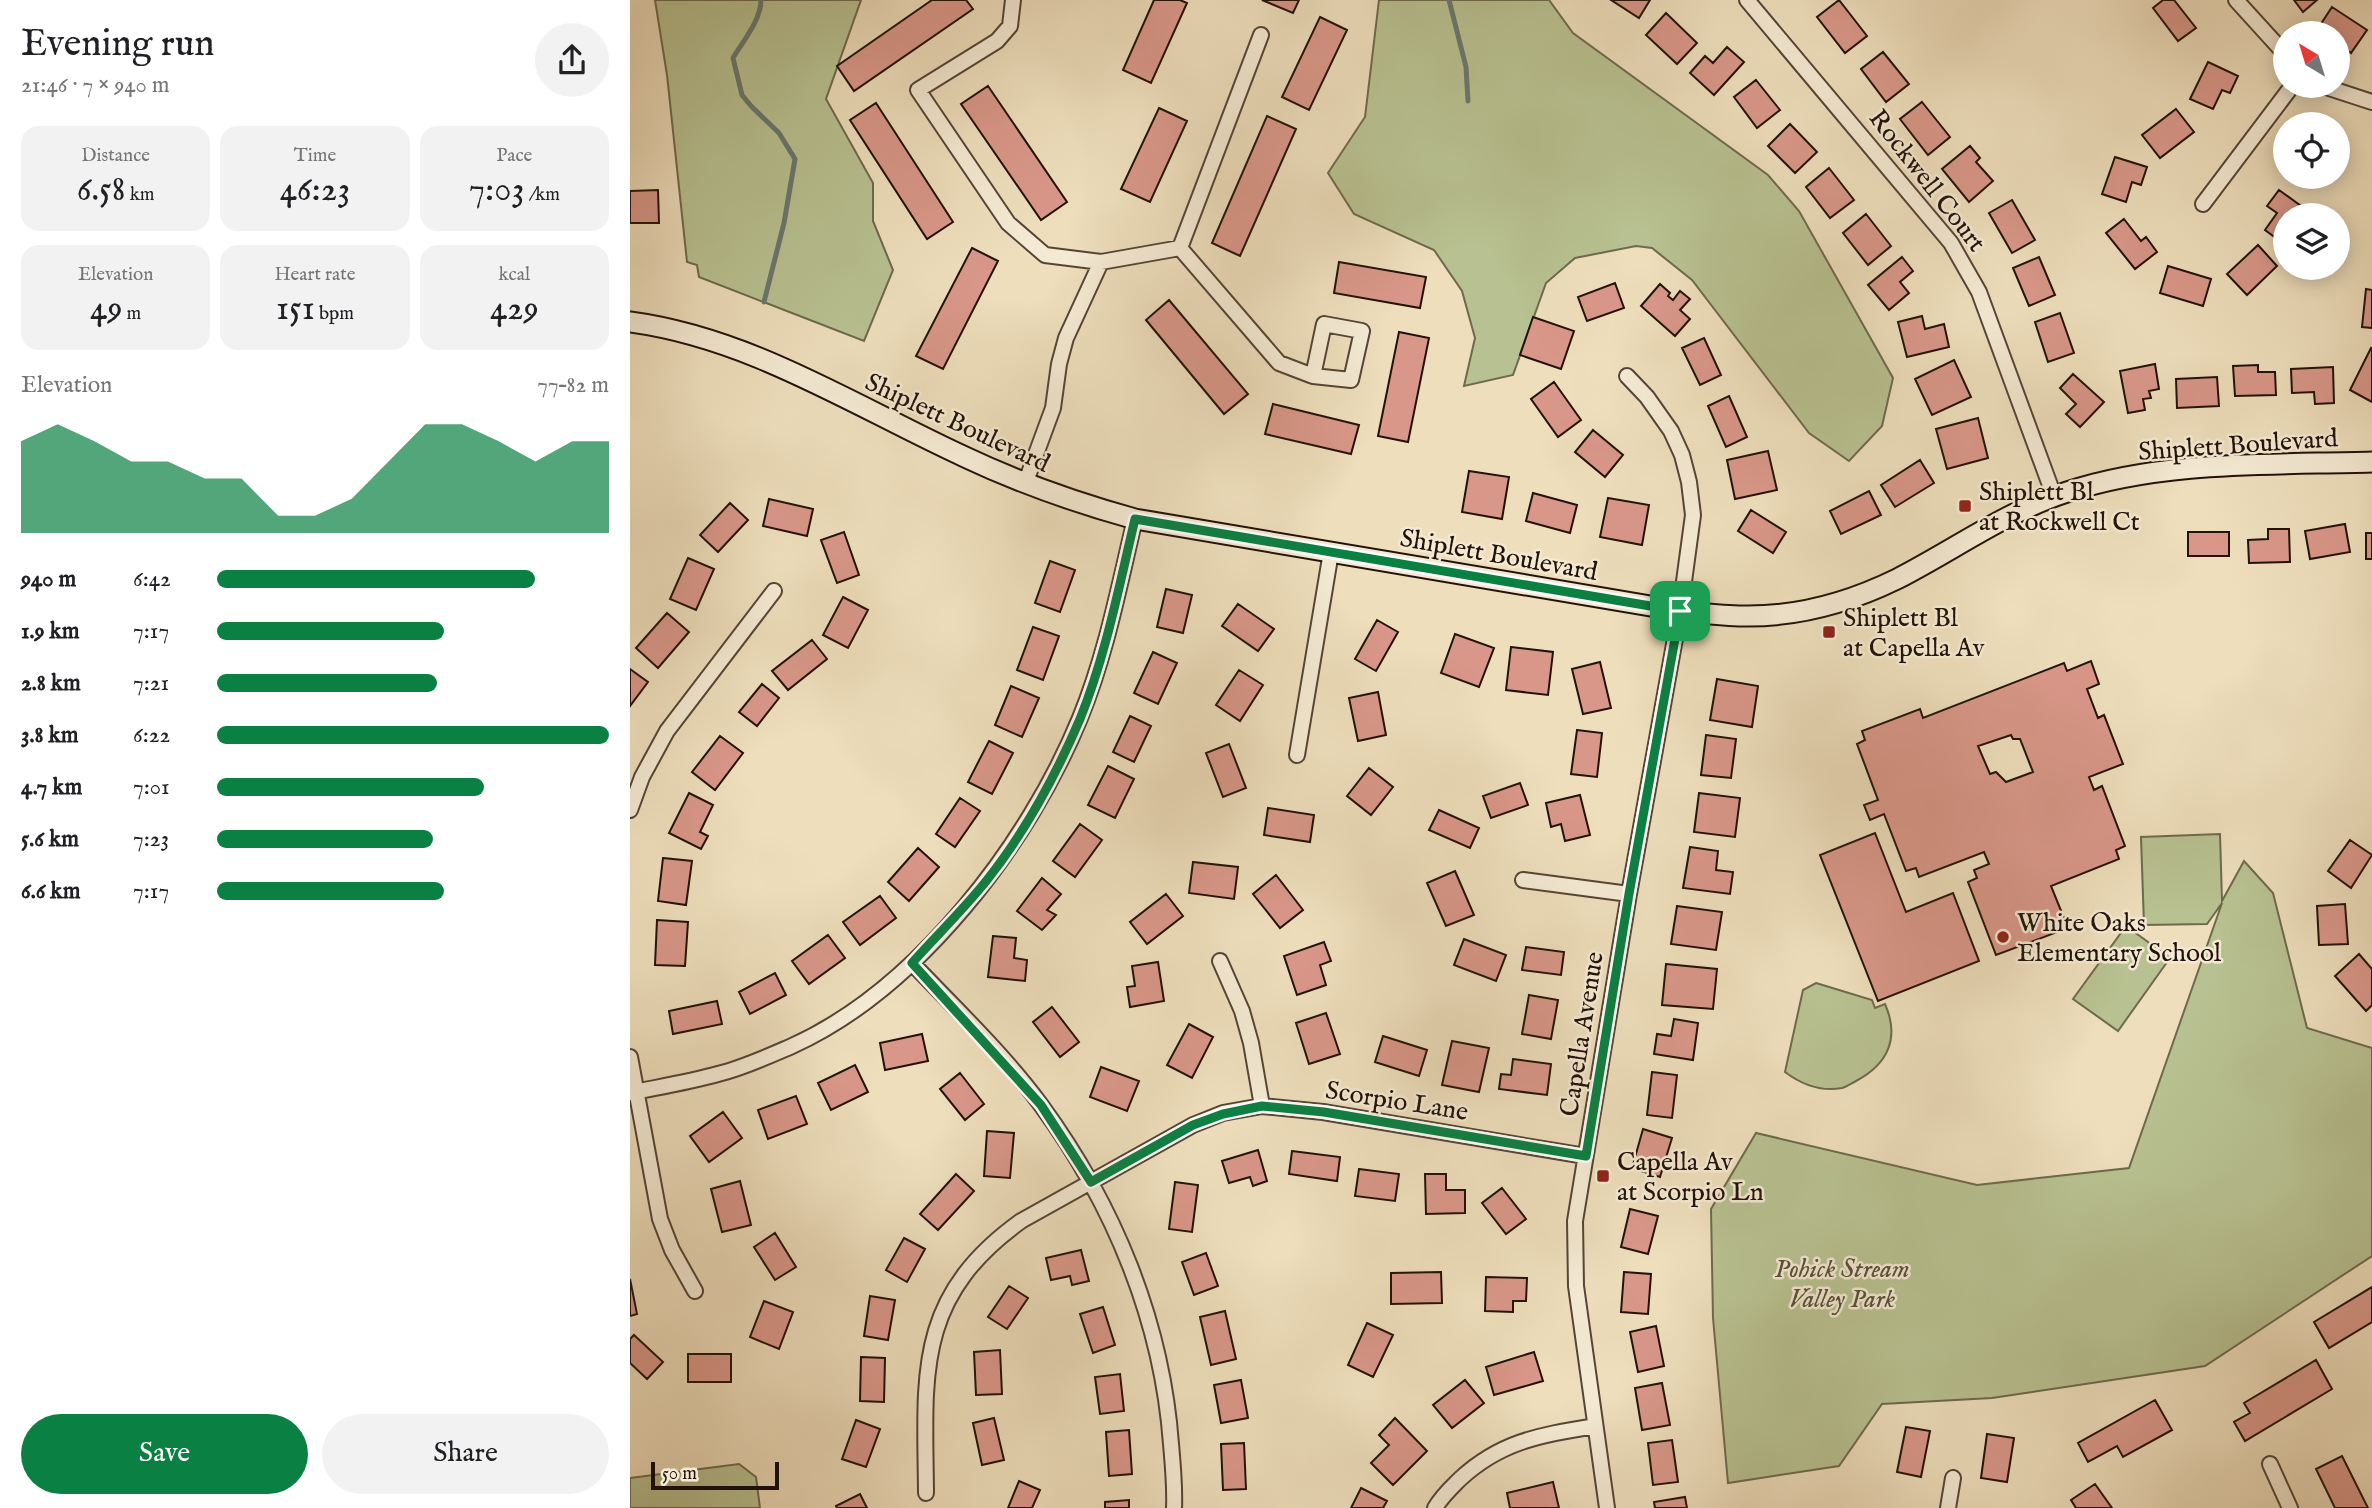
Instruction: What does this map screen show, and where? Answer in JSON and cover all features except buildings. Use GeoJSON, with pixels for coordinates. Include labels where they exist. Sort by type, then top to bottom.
{"type":"FeatureCollection","features":[{"type":"Feature","properties":{"kind":"street"},"geometry":{"type":"LineString","coordinates":[[1013,0],[1010,26],[997,41],[918,90],[1008,223],[1045,255],[1101,262],[1180,248]]}},
{"type":"Feature","properties":{"kind":"street","name":"Rockwell Court"},"geometry":{"type":"LineString","coordinates":[[1747,0],[1951,243],[1967,266],[2054,496]]}},
{"type":"Feature","properties":{"kind":"street"},"geometry":{"type":"LineString","coordinates":[[2236,0],[2273,41]]}},
{"type":"Feature","properties":{"kind":"street"},"geometry":{"type":"LineString","coordinates":[[1180,248],[1261,35]]}},
{"type":"Feature","properties":{"kind":"street"},"geometry":{"type":"LineString","coordinates":[[2350,95],[2372,102]]}},
{"type":"Feature","properties":{"kind":"street"},"geometry":{"type":"LineString","coordinates":[[2203,204],[2283,98]]}},
{"type":"Feature","properties":{"kind":"street"},"geometry":{"type":"LineString","coordinates":[[1180,248],[1279,363],[1313,376],[1351,380],[1362,331],[1325,324],[1313,376]]}},
{"type":"Feature","properties":{"kind":"street"},"geometry":{"type":"LineString","coordinates":[[1025,484],[1053,408],[1059,364],[1066,338],[1101,262]]}},
{"type":"Feature","properties":{"kind":"street","name":"Shiplett Boulevard"},"geometry":{"type":"LineString","coordinates":[[630,321],[717,341],[765,360],[1025,484],[1135,519],[1680,611],[1745,616],[1793,612],[1830,605],[1896,579],[2012,514],[2054,496],[2108,482],[2183,469],[2372,462]]}},
{"type":"Feature","properties":{"kind":"street","name":"Capella Avenue"},"geometry":{"type":"LineString","coordinates":[[1607,1508],[1576,1286],[1575,1221],[1629,894],[1680,611],[1693,515],[1682,455],[1671,431],[1647,397],[1627,376]]}},
{"type":"Feature","properties":{"kind":"street"},"geometry":{"type":"LineString","coordinates":[[633,1092],[720,1074],[794,1045],[853,1010],[912,963],[986,880],[1019,834],[1056,770],[1080,719],[1099,665],[1135,519]]}},
{"type":"Feature","properties":{"kind":"street"},"geometry":{"type":"LineString","coordinates":[[1297,755],[1331,552]]}},
{"type":"Feature","properties":{"kind":"street"},"geometry":{"type":"LineString","coordinates":[[630,810],[642,777],[667,731],[774,591]]}},
{"type":"Feature","properties":{"kind":"street"},"geometry":{"type":"LineString","coordinates":[[1523,880],[1629,894]]}},
{"type":"Feature","properties":{"kind":"street"},"geometry":{"type":"LineString","coordinates":[[1220,961],[1242,1011],[1251,1043],[1262,1106]]}},
{"type":"Feature","properties":{"kind":"street"},"geometry":{"type":"LineString","coordinates":[[912,963],[1041,1105],[1091,1182],[1122,1243],[1151,1323],[1168,1406],[1174,1508]]}},
{"type":"Feature","properties":{"kind":"street"},"geometry":{"type":"LineString","coordinates":[[630,1057],[633,1092],[660,1219],[672,1250],[695,1291]]}},
{"type":"Feature","properties":{"kind":"street","name":"Scorpio Lane"},"geometry":{"type":"LineString","coordinates":[[926,1493],[926,1387],[935,1331],[948,1297],[968,1267],[995,1239],[1021,1221],[1193,1125],[1223,1114],[1262,1106],[1324,1112],[1586,1156]]}},
{"type":"Feature","properties":{"kind":"street"},"geometry":{"type":"LineString","coordinates":[[1435,1508],[1442,1496],[1479,1462],[1511,1444],[1541,1435],[1595,1426]]}},
{"type":"Feature","properties":{"kind":"street"},"geometry":{"type":"LineString","coordinates":[[2270,1464],[2290,1508]]}},
{"type":"Feature","properties":{"kind":"street"},"geometry":{"type":"LineString","coordinates":[[1948,1508],[1954,1478]]}},
{"type":"Feature","properties":{"kind":"green space"},"geometry":{"type":"Polygon","coordinates":[[[655,0],[861,0],[826,99],[873,183],[873,221],[893,270],[864,341],[699,277],[697,265],[687,262],[667,75],[655,0]]]}},
{"type":"Feature","properties":{"kind":"green space"},"geometry":{"type":"Polygon","coordinates":[[[1379,0],[1549,0],[1573,33],[1768,175],[1799,211],[1893,378],[1882,426],[1849,461],[1809,433],[1692,280],[1652,248],[1636,246],[1575,258],[1546,283],[1513,375],[1464,386],[1475,338],[1462,291],[1434,250],[1354,214],[1328,173],[1365,117],[1379,0]]]}},
{"type":"Feature","properties":{"kind":"green space","name":"Pohick Stream Valley Park"},"geometry":{"type":"Polygon","coordinates":[[[2220,834],[2222,901],[2244,861],[2273,893],[2307,1028],[2372,1048],[2372,1256],[2205,1366],[1992,1398],[1882,1404],[1839,1466],[1728,1483],[1713,1318],[1711,1209],[1756,1133],[1977,1185],[2129,1168],[2222,903],[2207,924],[2144,925],[2141,837],[2220,834]]]}},
{"type":"Feature","properties":{"kind":"green space"},"geometry":{"type":"Polygon","coordinates":[[[2126,926],[2170,958],[2118,1031],[2073,999],[2126,926]]]}},
{"type":"Feature","properties":{"kind":"green space"},"geometry":{"type":"Polygon","coordinates":[[[1816,983],[1872,1000],[1875,1008],[1885,1004],[1889,1016],[1891,1039],[1883,1058],[1867,1074],[1842,1088],[1812,1086],[1785,1072],[1803,990],[1816,983]]]}},
{"type":"Feature","properties":{"kind":"green space"},"geometry":{"type":"Polygon","coordinates":[[[739,1464],[756,1477],[760,1508],[630,1508],[630,1478],[739,1464]]]}},
{"type":"Feature","properties":{"kind":"waterway"},"geometry":{"type":"LineString","coordinates":[[761,0],[755,23],[733,58],[742,95],[779,133],[795,159],[784,223],[764,302]]}},
{"type":"Feature","properties":{"kind":"waterway"},"geometry":{"type":"LineString","coordinates":[[1449,0],[1466,67],[1468,101]]}},
{"type":"Feature","properties":{"kind":"place","name":"Shiplett Bl at Rockwell Ct"},"geometry":{"type":"Point","coordinates":[1965,506]}},
{"type":"Feature","properties":{"kind":"place","name":"Shiplett Bl at Capella Av"},"geometry":{"type":"Point","coordinates":[1829,632]}},
{"type":"Feature","properties":{"kind":"place","name":"White Oaks Elementary School"},"geometry":{"type":"Point","coordinates":[2003,937]}},
{"type":"Feature","properties":{"kind":"place","name":"Capella Av at Scorpio Ln"},"geometry":{"type":"Point","coordinates":[1603,1176]}},
{"type":"Feature","properties":{"kind":"route"},"geometry":{"type":"LineString","coordinates":[[1135,519],[1680,611],[1629,894],[1586,1156],[1324,1112],[1262,1106],[1223,1114],[1193,1125],[1091,1182],[1041,1105],[912,963],[986,880],[1019,834],[1056,770],[1080,719],[1099,665],[1135,519]]}}]}
